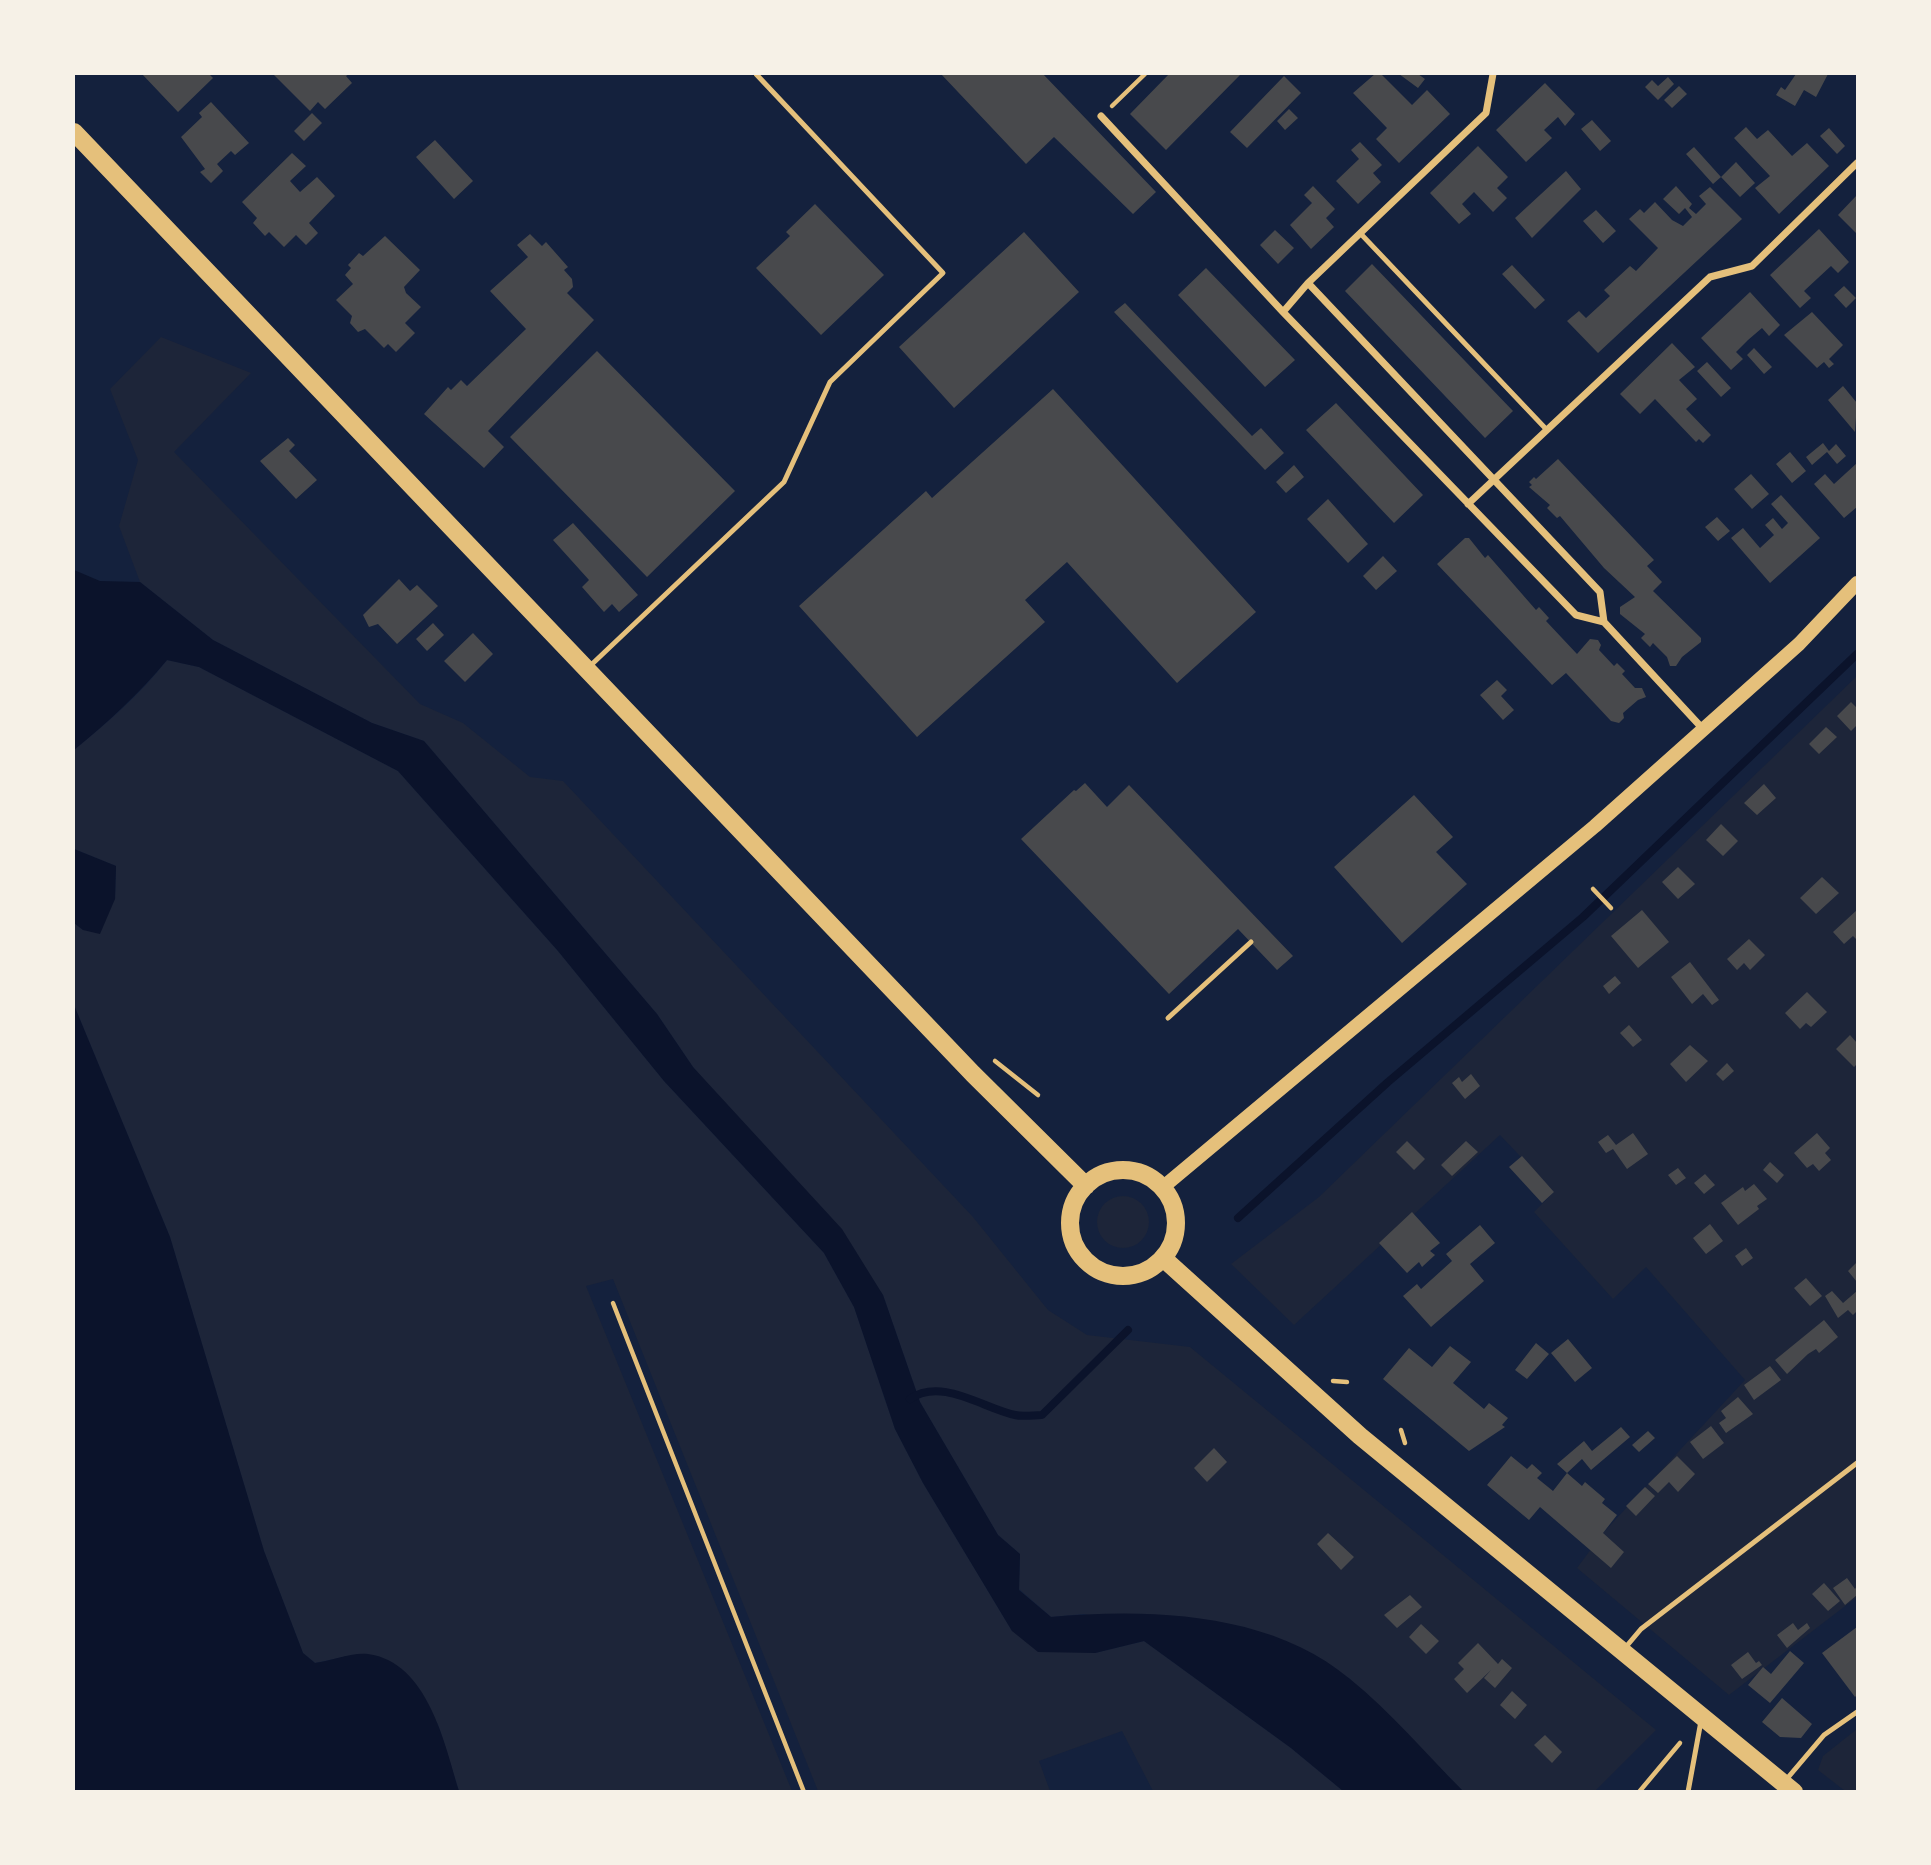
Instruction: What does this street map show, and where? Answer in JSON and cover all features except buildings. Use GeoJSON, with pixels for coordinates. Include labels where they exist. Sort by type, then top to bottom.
{"type":"FeatureCollection","features":[{"type":"Feature","properties":{"kind":"main road"},"geometry":{"type":"LineString","coordinates":[[74,132],[955,1055],[1086,1186]]}},
{"type":"Feature","properties":{"kind":"main road"},"geometry":{"type":"LineString","coordinates":[[1162,1188],[1259,1104],[1545,870],[1799,644],[1857,583]]}},
{"type":"Feature","properties":{"kind":"main road"},"geometry":{"type":"LineString","coordinates":[[1125,1170],[1145,1175],[1162,1188],[1176,1215],[1172,1245],[1163,1258],[1153,1267],[1126,1276],[1099,1270],[1087,1262],[1075,1244],[1070,1224],[1077,1197],[1086,1186],[1104,1174],[1125,1170]]}},
{"type":"Feature","properties":{"kind":"main road"},"geometry":{"type":"LineString","coordinates":[[1163,1258],[1360,1436],[1788,1787]]}},
{"type":"Feature","properties":{"kind":"street"},"geometry":{"type":"LineString","coordinates":[[1283,312],[1360,233],[1486,113],[1493,74]]}},
{"type":"Feature","properties":{"kind":"street"},"geometry":{"type":"LineString","coordinates":[[1101,117],[1283,312],[1576,615],[1604,622],[1704,730]]}},
{"type":"Feature","properties":{"kind":"street"},"geometry":{"type":"LineString","coordinates":[[1468,505],[1710,277],[1752,266],[1857,163]]}},
{"type":"Feature","properties":{"kind":"street"},"geometry":{"type":"LineString","coordinates":[[1308,284],[1600,592],[1604,622]]}},
{"type":"Feature","properties":{"kind":"lane"},"geometry":{"type":"LineString","coordinates":[[586,669],[784,482],[830,382],[943,273],[756,74]]}},
{"type":"Feature","properties":{"kind":"lane"},"geometry":{"type":"LineString","coordinates":[[1360,233],[1546,429]]}},
{"type":"Feature","properties":{"kind":"lane"},"geometry":{"type":"LineString","coordinates":[[1168,1018],[1251,942]]}},
{"type":"Feature","properties":{"kind":"lane"},"geometry":{"type":"LineString","coordinates":[[1622,1653],[1641,1629],[1857,1463]]}},
{"type":"Feature","properties":{"kind":"lane"},"geometry":{"type":"LineString","coordinates":[[1788,1787],[1824,1735],[1857,1712]]}},
{"type":"Feature","properties":{"kind":"lane"},"geometry":{"type":"LineString","coordinates":[[1688,1791],[1701,1718]]}},
{"type":"Feature","properties":{"kind":"path"},"geometry":{"type":"LineString","coordinates":[[1101,117],[1145,74]]}},
{"type":"Feature","properties":{"kind":"path"},"geometry":{"type":"LineString","coordinates":[[1593,889],[1611,908]]}},
{"type":"Feature","properties":{"kind":"path"},"geometry":{"type":"LineString","coordinates":[[613,1303],[804,1791]]}},
{"type":"Feature","properties":{"kind":"path"},"geometry":{"type":"LineString","coordinates":[[1639,1791],[1701,1718]]}},
{"type":"Feature","properties":{"kind":"shaded area"},"geometry":{"type":"Polygon","coordinates":[[[161,337],[251,373],[174,452],[420,704],[463,723],[530,777],[563,781],[973,1217],[1048,1310],[1087,1335],[1190,1347],[1656,1730],[1595,1791],[1463,1791],[1349,1678],[1084,1614],[1051,1617],[1019,1589],[1020,1554],[998,1535],[920,1402],[883,1295],[693,1067],[657,1014],[424,741],[372,723],[213,640],[140,582],[119,526],[138,460],[110,389],[161,337]]]}},
{"type":"Feature","properties":{"kind":"shaded area"},"geometry":{"type":"Polygon","coordinates":[[[74,570],[100,581],[140,582],[213,640],[372,723],[424,741],[657,1014],[693,1067],[842,1229],[883,1295],[920,1402],[998,1535],[1020,1554],[1019,1590],[1051,1617],[1128,1613],[1168,1615],[1247,1628],[1284,1640],[1318,1657],[1350,1679],[1394,1719],[1463,1791],[1343,1791],[1291,1748],[1144,1641],[1095,1653],[1038,1652],[1012,1631],[923,1483],[895,1429],[854,1307],[824,1253],[664,1081],[558,951],[398,771],[199,667],[167,660],[123,707],[74,750],[74,570]]]}},
{"type":"Feature","properties":{"kind":"shaded area"},"geometry":{"type":"Polygon","coordinates":[[[167,660],[199,667],[398,771],[558,951],[664,1081],[824,1253],[854,1307],[895,1429],[923,1483],[1012,1631],[1095,1653],[1144,1641],[1291,1748],[1343,1791],[1153,1791],[1122,1731],[1039,1761],[1050,1791],[818,1791],[613,1279],[586,1286],[792,1791],[459,1791],[438,1724],[348,1656],[315,1663],[303,1653],[264,1551],[170,1237],[74,1005],[74,923],[83,930],[115,899],[116,866],[74,849],[74,750],[135,696],[167,660]]]}},
{"type":"Feature","properties":{"kind":"shaded area"},"geometry":{"type":"Polygon","coordinates":[[[1857,676],[1857,1597],[1729,1695],[1577,1568],[1603,1533],[1745,1380],[1646,1267],[1613,1299],[1534,1212],[1554,1192],[1500,1135],[1294,1325],[1231,1264],[1319,1197],[1857,676]]]}},
{"type":"Feature","properties":{"kind":"shaded area"},"geometry":{"type":"Polygon","coordinates":[[[74,849],[116,866],[115,899],[100,934],[83,930],[74,923],[74,849]]]}},
{"type":"Feature","properties":{"kind":"shaded area"},"geometry":{"type":"Polygon","coordinates":[[[74,1005],[170,1237],[264,1551],[303,1653],[315,1663],[355,1654],[368,1654],[389,1660],[406,1672],[431,1708],[459,1791],[74,1791],[74,1005]]]}},
{"type":"Feature","properties":{"kind":"shaded area"},"geometry":{"type":"Polygon","coordinates":[[[1123,1196],[1142,1203],[1149,1222],[1142,1241],[1123,1248],[1104,1241],[1097,1222],[1104,1203],[1123,1196]]]}},
{"type":"Feature","properties":{"kind":"shaded area"},"geometry":{"type":"Polygon","coordinates":[[[1857,1729],[1857,1791],[1845,1791],[1818,1770],[1823,1756],[1857,1729]]]}},
{"type":"Feature","properties":{"kind":"waterway"},"geometry":{"type":"LineString","coordinates":[[1238,1218],[1388,1082],[1583,917],[1857,654]]}},
{"type":"Feature","properties":{"kind":"waterway"},"geometry":{"type":"LineString","coordinates":[[910,1399],[935,1391],[962,1396],[1015,1415],[1042,1415],[1128,1330]]}}]}
